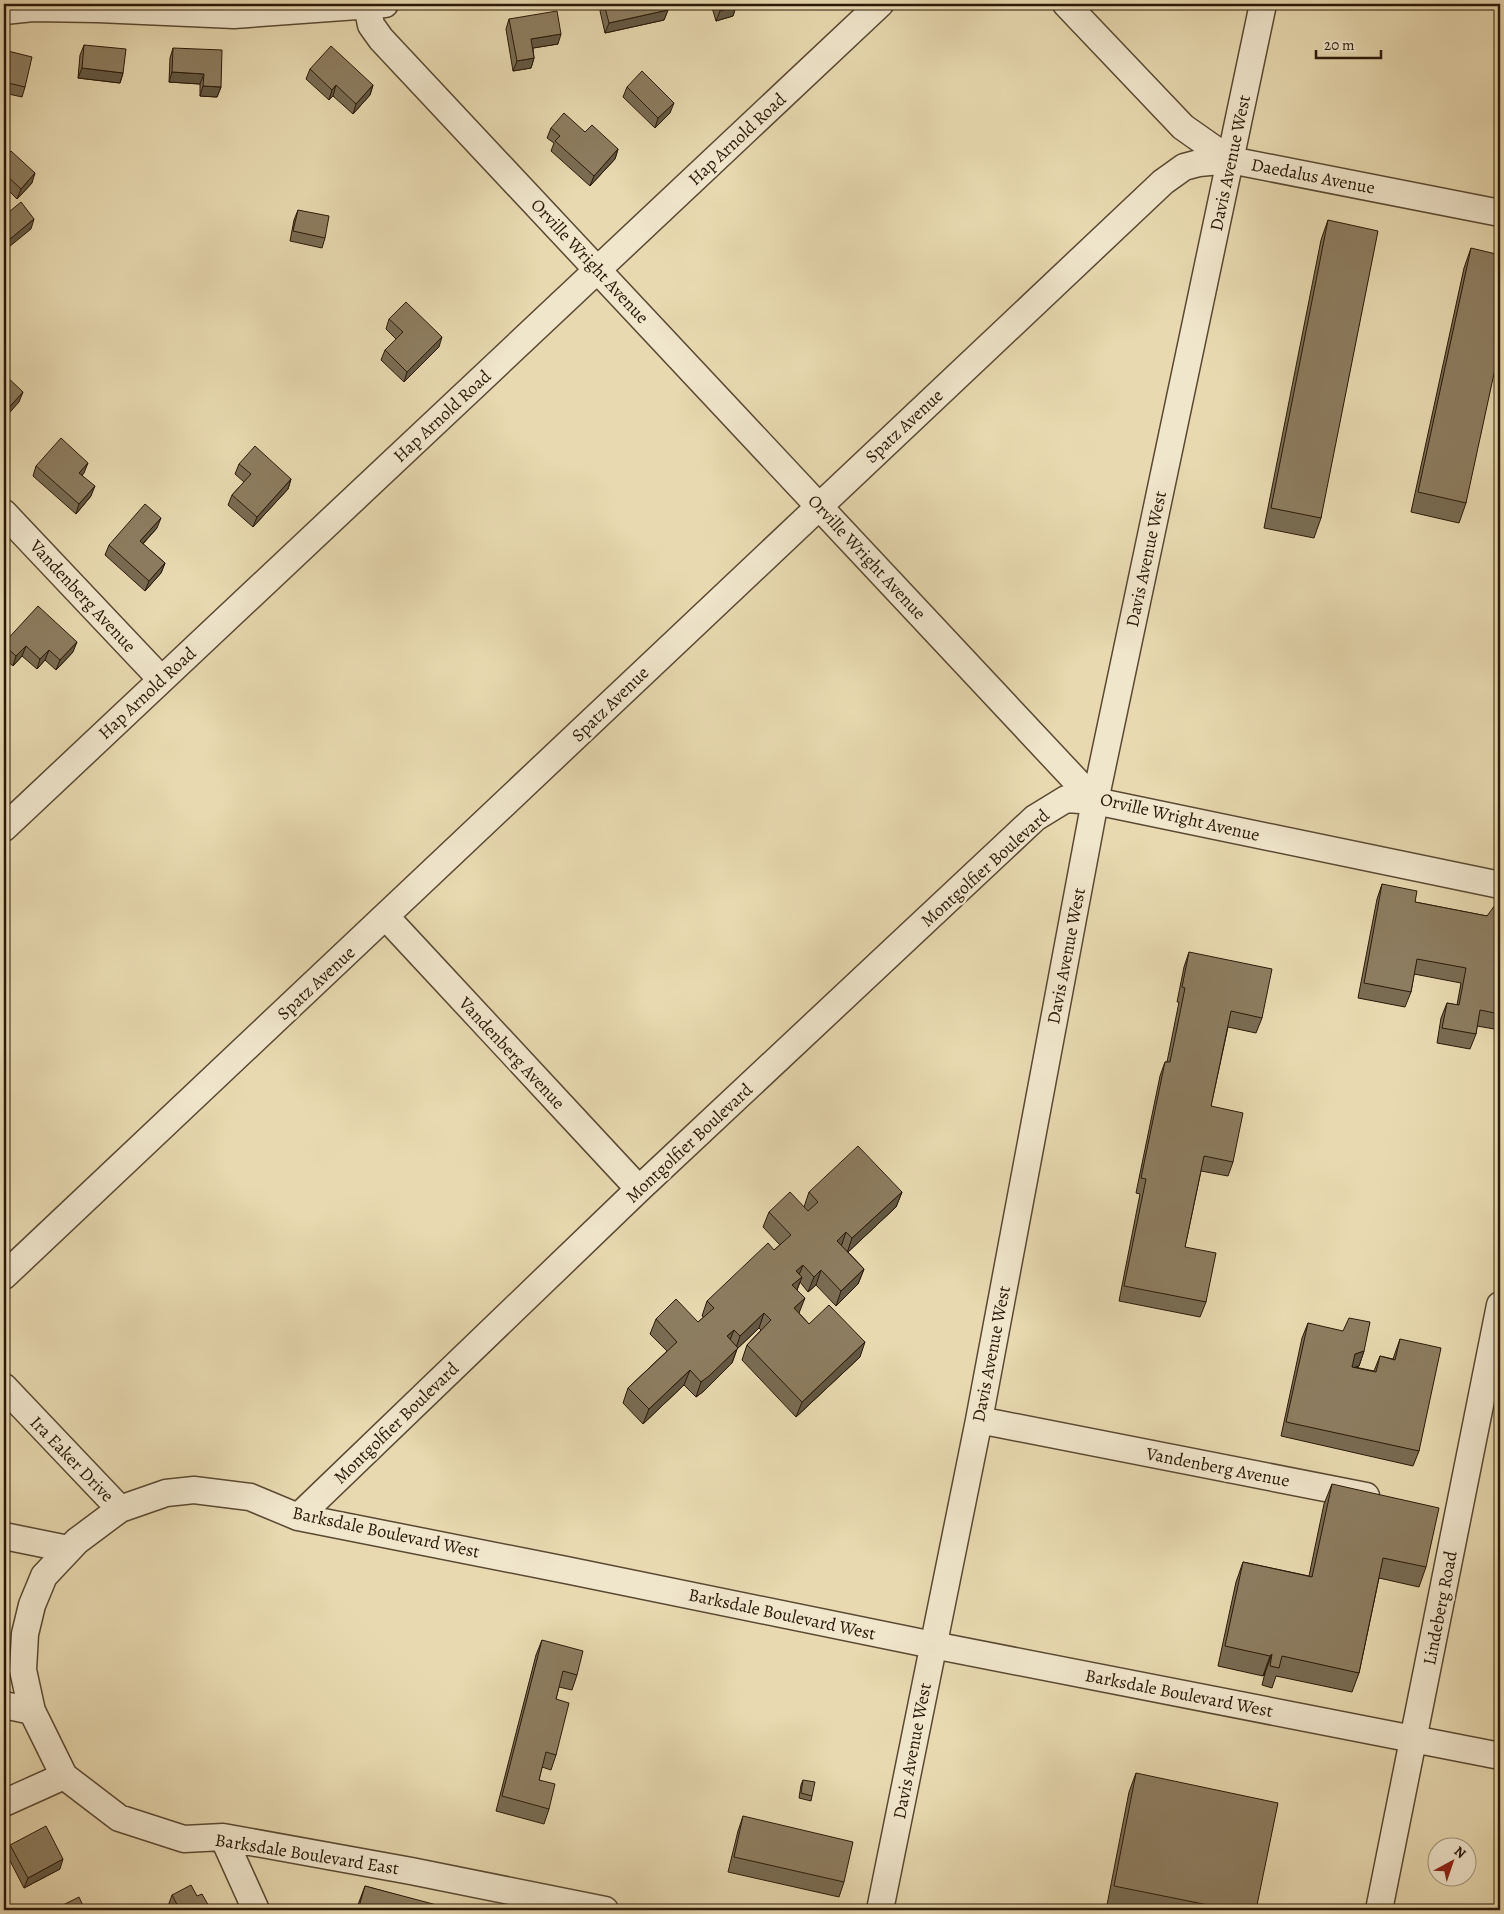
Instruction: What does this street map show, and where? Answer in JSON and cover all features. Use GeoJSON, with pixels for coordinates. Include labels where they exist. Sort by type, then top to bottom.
{"type":"FeatureCollection","features":[{"type":"Feature","properties":{"kind":"street","name":"Hap Arnold Road"},"geometry":{"type":"LineString","coordinates":[[4,828],[880,4]]}},
{"type":"Feature","properties":{"kind":"street","name":"Daedalus Avenue"},"geometry":{"type":"LineString","coordinates":[[1066,4],[1183,127],[1230,160],[1500,213]]}},
{"type":"Feature","properties":{"kind":"street","name":"Davis Avenue West"},"geometry":{"type":"LineString","coordinates":[[880,1910],[979,1420],[1095,801],[1263,4]]}},
{"type":"Feature","properties":{"kind":"street","name":"Orville Wright Avenue"},"geometry":{"type":"LineString","coordinates":[[376,5],[371,25],[380,38],[1095,801],[1500,885]]}},
{"type":"Feature","properties":{"kind":"street"},"geometry":{"type":"LineString","coordinates":[[4,11],[33,8],[98,9],[234,15],[376,5]]}},
{"type":"Feature","properties":{"kind":"street","name":"Spatz Avenue"},"geometry":{"type":"LineString","coordinates":[[4,1276],[1163,182],[1184,167],[1199,163],[1230,160]]}},
{"type":"Feature","properties":{"kind":"street","name":"Vandenberg Avenue"},"geometry":{"type":"LineString","coordinates":[[4,513],[161,679]]}},
{"type":"Feature","properties":{"kind":"street","name":"Montgolfier Boulevard"},"geometry":{"type":"LineString","coordinates":[[298,1517],[639,1189],[1035,818],[1066,799],[1095,801]]}},
{"type":"Feature","properties":{"kind":"street","name":"Vandenberg Avenue"},"geometry":{"type":"LineString","coordinates":[[386,917],[639,1189]]}},
{"type":"Feature","properties":{"kind":"street","name":"Lindeberg Road"},"geometry":{"type":"LineString","coordinates":[[1379,1910],[1414,1739],[1448,1512],[1500,1305]]}},
{"type":"Feature","properties":{"kind":"street","name":"Ira Eaker Drive"},"geometry":{"type":"LineString","coordinates":[[4,1388],[120,1510]]}},
{"type":"Feature","properties":{"kind":"street","name":"Vandenberg Avenue"},"geometry":{"type":"LineString","coordinates":[[979,1420],[1390,1501]]}},
{"type":"Feature","properties":{"kind":"street","name":"Barksdale Boulevard West"},"geometry":{"type":"LineString","coordinates":[[32,1711],[23,1670],[25,1634],[32,1604],[44,1576],[73,1545],[120,1510],[166,1493],[194,1490],[250,1497],[298,1517],[933,1645],[1500,1756]]}},
{"type":"Feature","properties":{"kind":"street"},"geometry":{"type":"LineString","coordinates":[[4,1536],[73,1545]]}},
{"type":"Feature","properties":{"kind":"street"},"geometry":{"type":"LineString","coordinates":[[4,1705],[32,1711]]}},
{"type":"Feature","properties":{"kind":"street","name":"Barksdale Boulevard East"},"geometry":{"type":"LineString","coordinates":[[32,1711],[64,1776],[119,1818],[184,1839],[222,1837],[411,1871],[605,1910]]}},
{"type":"Feature","properties":{"kind":"street"},"geometry":{"type":"LineString","coordinates":[[4,1803],[64,1776]]}},
{"type":"Feature","properties":{"kind":"street"},"geometry":{"type":"LineString","coordinates":[[222,1837],[256,1910]]}},
{"type":"Feature","properties":{"kind":"building"},"geometry":{"type":"Polygon","coordinates":[[[604,4],[666,4],[668,10],[609,23],[604,4]]]}},
{"type":"Feature","properties":{"kind":"building"},"geometry":{"type":"Polygon","coordinates":[[[718,4],[736,4],[736,6],[720,11],[718,4]]]}},
{"type":"Feature","properties":{"kind":"building"},"geometry":{"type":"Polygon","coordinates":[[[557,11],[561,34],[531,39],[534,58],[517,61],[509,19],[557,11]]]}},
{"type":"Feature","properties":{"kind":"building"},"geometry":{"type":"Polygon","coordinates":[[[84,45],[126,49],[123,73],[82,68],[84,45]]]}},
{"type":"Feature","properties":{"kind":"building"},"geometry":{"type":"Polygon","coordinates":[[[331,46],[373,85],[356,104],[336,85],[332,90],[310,69],[331,46]]]}},
{"type":"Feature","properties":{"kind":"building"},"geometry":{"type":"Polygon","coordinates":[[[173,48],[222,50],[221,87],[203,86],[204,74],[172,72],[173,48]]]}},
{"type":"Feature","properties":{"kind":"building"},"geometry":{"type":"Polygon","coordinates":[[[4,50],[32,57],[25,87],[4,82],[4,50]]]}},
{"type":"Feature","properties":{"kind":"building"},"geometry":{"type":"Polygon","coordinates":[[[642,71],[674,103],[658,118],[627,87],[642,71]]]}},
{"type":"Feature","properties":{"kind":"building"},"geometry":{"type":"Polygon","coordinates":[[[564,113],[585,132],[592,125],[618,149],[594,176],[555,141],[560,136],[551,128],[564,113]]]}},
{"type":"Feature","properties":{"kind":"building"},"geometry":{"type":"Polygon","coordinates":[[[11,151],[35,173],[21,189],[4,173],[4,159],[11,151]]]}},
{"type":"Feature","properties":{"kind":"building"},"geometry":{"type":"Polygon","coordinates":[[[21,202],[34,219],[4,244],[4,216],[21,202]]]}},
{"type":"Feature","properties":{"kind":"building"},"geometry":{"type":"Polygon","coordinates":[[[298,210],[329,216],[325,238],[293,231],[298,210]]]}},
{"type":"Feature","properties":{"kind":"building"},"geometry":{"type":"Polygon","coordinates":[[[1328,220],[1378,231],[1321,518],[1271,508],[1328,220]]]}},
{"type":"Feature","properties":{"kind":"building"},"geometry":{"type":"Polygon","coordinates":[[[1471,248],[1500,255],[1500,346],[1466,503],[1418,492],[1471,248]]]}},
{"type":"Feature","properties":{"kind":"building"},"geometry":{"type":"Polygon","coordinates":[[[406,302],[442,337],[407,372],[385,350],[403,332],[389,319],[406,302]]]}},
{"type":"Feature","properties":{"kind":"building"},"geometry":{"type":"Polygon","coordinates":[[[4,374],[23,392],[4,413],[4,374]]]}},
{"type":"Feature","properties":{"kind":"building"},"geometry":{"type":"Polygon","coordinates":[[[61,438],[88,463],[79,473],[95,486],[79,504],[36,466],[61,438]]]}},
{"type":"Feature","properties":{"kind":"building"},"geometry":{"type":"Polygon","coordinates":[[[255,446],[291,479],[257,517],[232,495],[251,474],[239,464],[255,446]]]}},
{"type":"Feature","properties":{"kind":"building"},"geometry":{"type":"Polygon","coordinates":[[[145,504],[161,518],[140,541],[165,563],[149,581],[109,545],[145,504]]]}},
{"type":"Feature","properties":{"kind":"building"},"geometry":{"type":"Polygon","coordinates":[[[38,606],[77,642],[60,660],[49,650],[40,659],[26,646],[16,656],[4,645],[38,606]]]}},
{"type":"Feature","properties":{"kind":"building"},"geometry":{"type":"Polygon","coordinates":[[[1382,884],[1417,891],[1415,902],[1487,916],[1495,905],[1500,906],[1500,1014],[1480,1010],[1476,1034],[1442,1028],[1447,1003],[1459,1005],[1466,968],[1417,959],[1411,992],[1364,983],[1382,884]]]}},
{"type":"Feature","properties":{"kind":"building"},"geometry":{"type":"Polygon","coordinates":[[[1189,952],[1272,969],[1262,1018],[1231,1011],[1211,1106],[1243,1113],[1233,1162],[1204,1156],[1185,1247],[1216,1253],[1206,1302],[1124,1286],[1146,1179],[1141,1178],[1165,1062],[1170,1062],[1185,988],[1182,987],[1189,952]]]}},
{"type":"Feature","properties":{"kind":"building"},"geometry":{"type":"Polygon","coordinates":[[[858,1146],[902,1192],[852,1238],[846,1232],[837,1241],[864,1269],[841,1291],[821,1270],[814,1277],[803,1265],[796,1271],[802,1277],[792,1285],[805,1298],[794,1308],[809,1324],[829,1305],[865,1342],[802,1402],[747,1345],[771,1320],[764,1313],[740,1336],[734,1330],[727,1336],[738,1348],[709,1376],[701,1382],[690,1370],[649,1409],[628,1388],[677,1342],[656,1319],[676,1299],[698,1322],[714,1308],[707,1301],[768,1243],[774,1250],[791,1235],[769,1212],[790,1192],[808,1211],[818,1202],[809,1192],[858,1146]]]}},
{"type":"Feature","properties":{"kind":"building"},"geometry":{"type":"Polygon","coordinates":[[[1349,1318],[1370,1322],[1364,1351],[1355,1354],[1352,1367],[1376,1372],[1380,1356],[1395,1360],[1400,1339],[1441,1348],[1419,1451],[1286,1422],[1308,1323],[1343,1331],[1349,1318]]]}},
{"type":"Feature","properties":{"kind":"building"},"geometry":{"type":"Polygon","coordinates":[[[1332,1484],[1439,1508],[1426,1567],[1383,1558],[1359,1673],[1282,1656],[1279,1668],[1270,1666],[1272,1654],[1270,1656],[1225,1646],[1243,1562],[1312,1577],[1332,1484]]]}},
{"type":"Feature","properties":{"kind":"building"},"geometry":{"type":"Polygon","coordinates":[[[542,1640],[583,1651],[577,1675],[563,1671],[556,1699],[569,1703],[556,1755],[546,1752],[539,1780],[555,1784],[549,1809],[502,1796],[542,1640]]]}},
{"type":"Feature","properties":{"kind":"building"},"geometry":{"type":"Polygon","coordinates":[[[1136,1773],[1278,1803],[1256,1910],[1233,1910],[1114,1886],[1136,1773]]]}},
{"type":"Feature","properties":{"kind":"building"},"geometry":{"type":"Polygon","coordinates":[[[803,1780],[815,1782],[812,1796],[801,1793],[803,1780]]]}},
{"type":"Feature","properties":{"kind":"building"},"geometry":{"type":"Polygon","coordinates":[[[743,1816],[853,1842],[844,1882],[734,1857],[743,1816]]]}},
{"type":"Feature","properties":{"kind":"building"},"geometry":{"type":"Polygon","coordinates":[[[46,1826],[63,1859],[28,1878],[10,1845],[46,1826]]]}},
{"type":"Feature","properties":{"kind":"building"},"geometry":{"type":"Polygon","coordinates":[[[191,1885],[197,1896],[202,1894],[211,1910],[180,1910],[172,1895],[191,1885]]]}},
{"type":"Feature","properties":{"kind":"building"},"geometry":{"type":"Polygon","coordinates":[[[365,1886],[452,1909],[358,1910],[365,1886]]]}},
{"type":"Feature","properties":{"kind":"building"},"geometry":{"type":"Polygon","coordinates":[[[79,1897],[85,1910],[53,1910],[79,1897]]]}}]}
